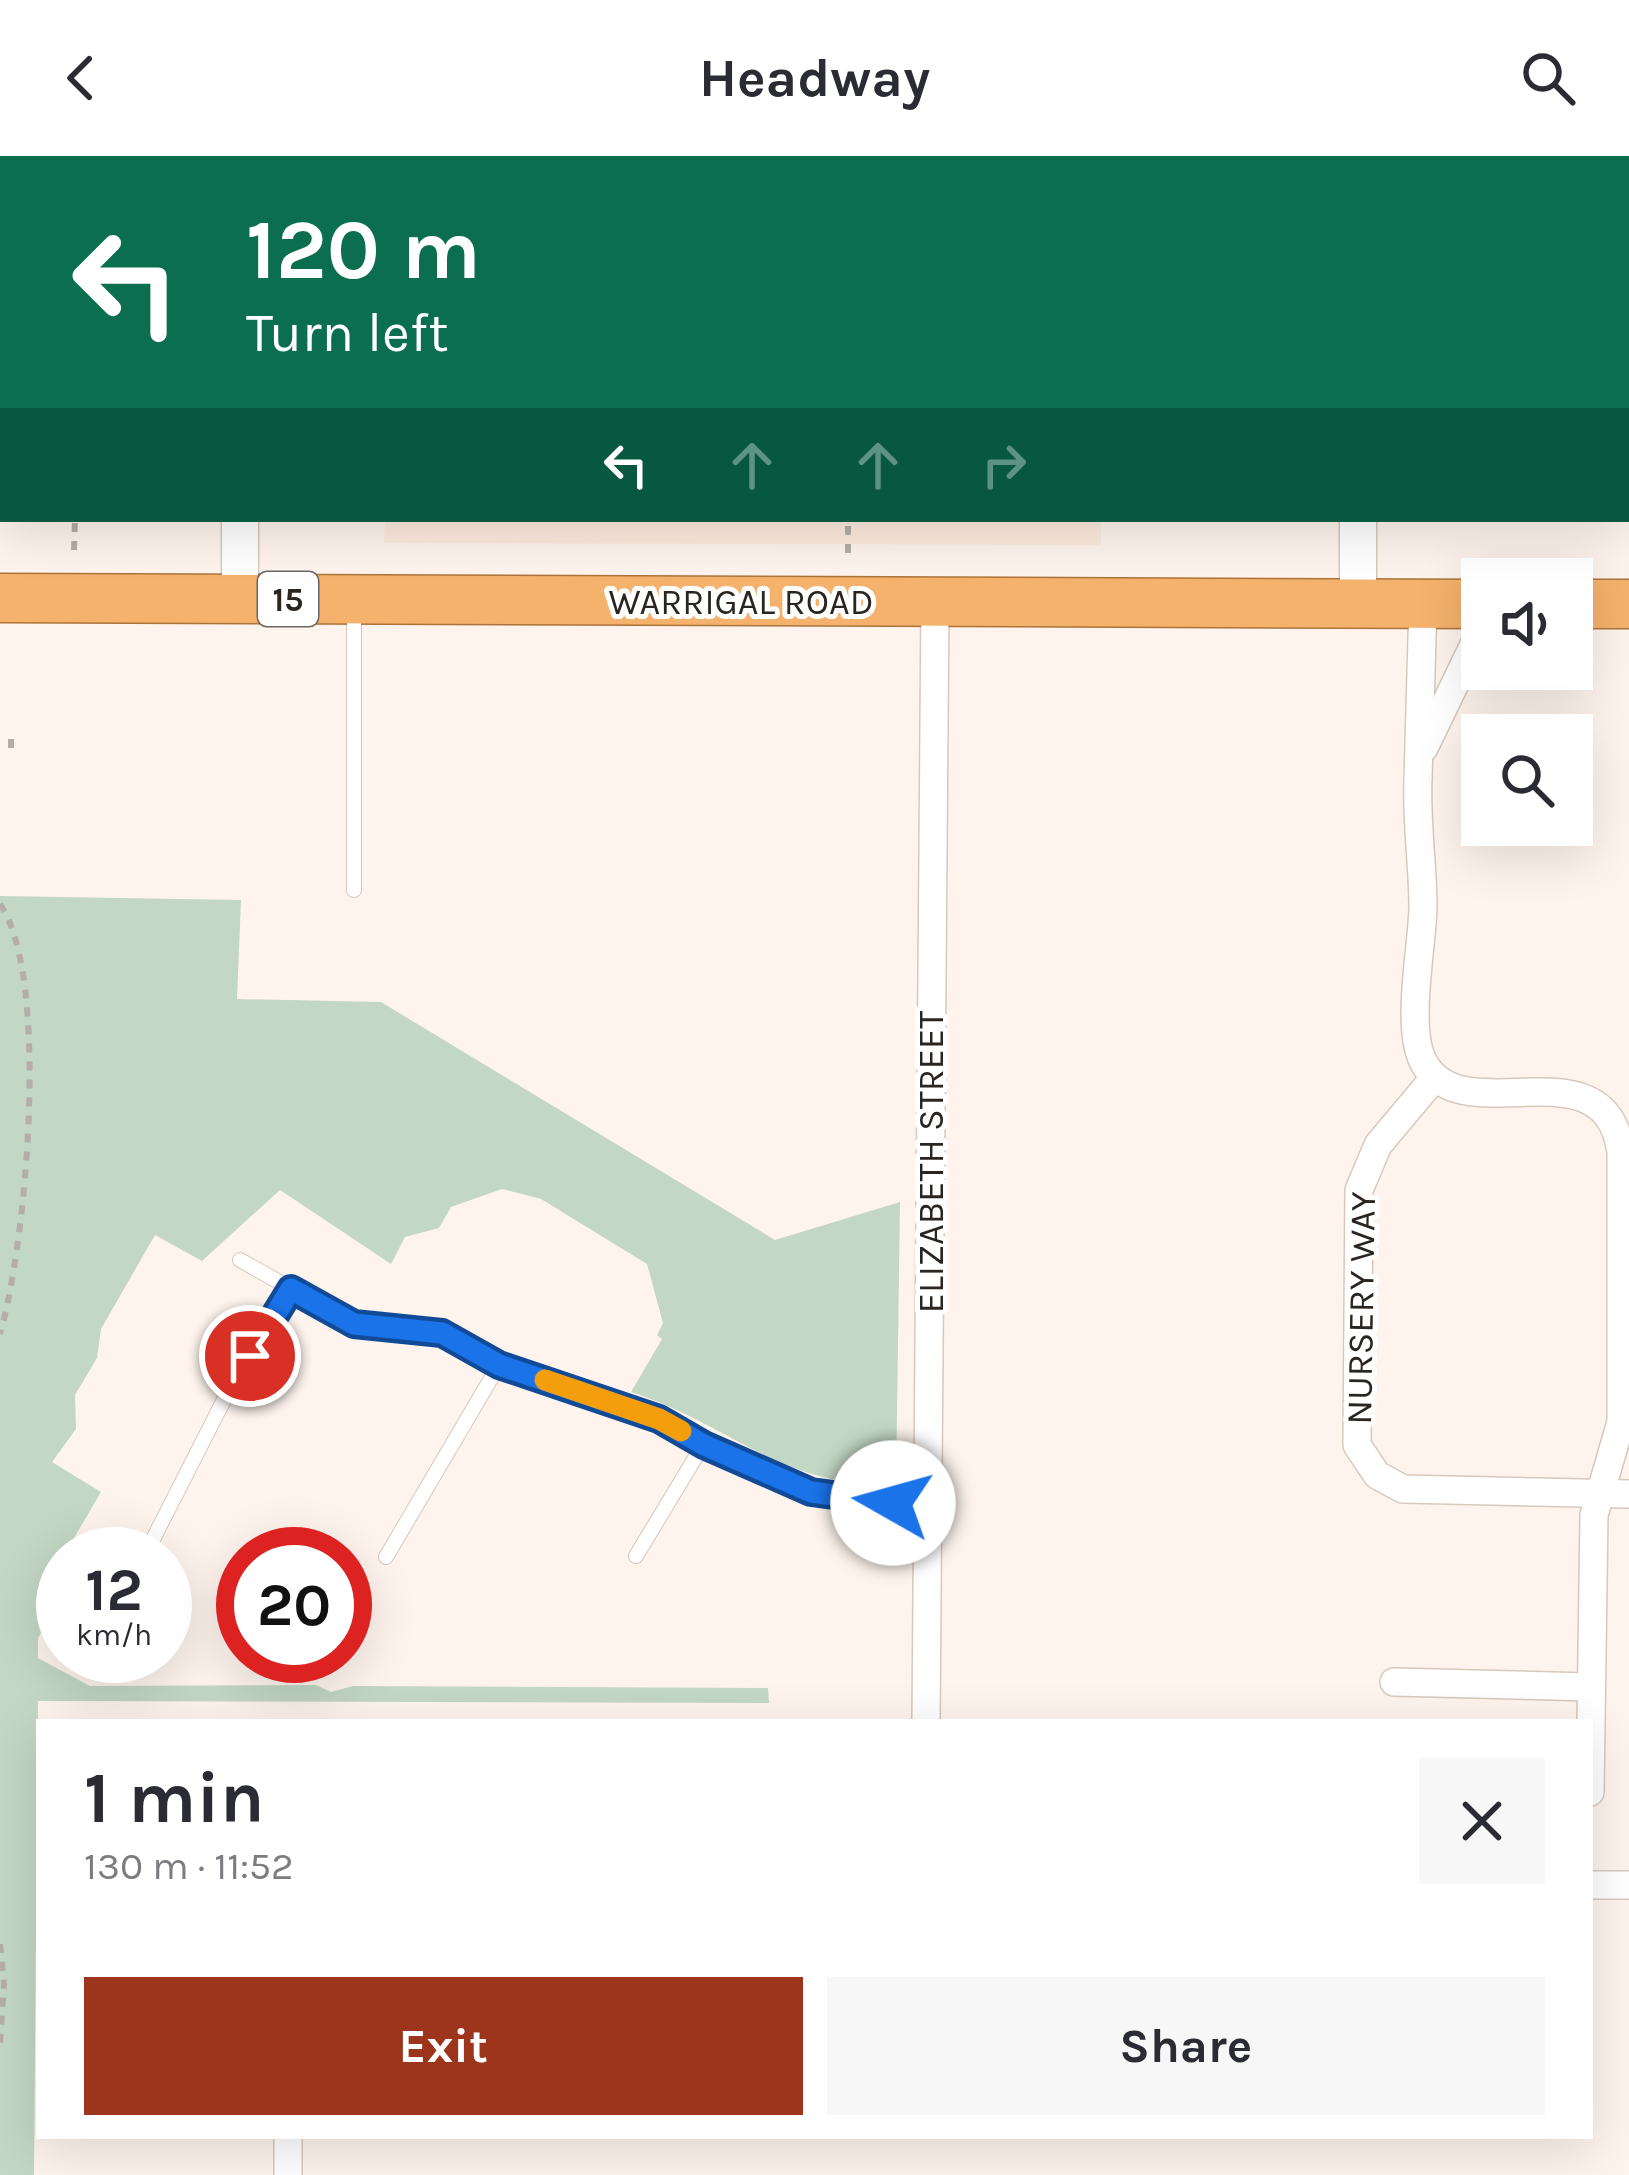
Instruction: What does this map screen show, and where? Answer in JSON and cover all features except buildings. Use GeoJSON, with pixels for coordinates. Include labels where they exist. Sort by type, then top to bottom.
{"type":"FeatureCollection","features":[{"type":"Feature","properties":{"kind":"highway","name":"WARRIGAL ROAD"},"geometry":{"type":"LineString","coordinates":[[0,598],[1461,604]]}},
{"type":"Feature","properties":{"kind":"highway"},"geometry":{"type":"LineString","coordinates":[[1593,604],[1629,604]]}},
{"type":"Feature","properties":{"kind":"street"},"geometry":{"type":"LineString","coordinates":[[240,522],[240,599]]}},
{"type":"Feature","properties":{"kind":"street"},"geometry":{"type":"LineString","coordinates":[[1358,522],[1358,603]]}},
{"type":"Feature","properties":{"kind":"street","name":"ELIZABETH STREET"},"geometry":{"type":"LineString","coordinates":[[926,1719],[935,602]]}},
{"type":"Feature","properties":{"kind":"street"},"geometry":{"type":"LineString","coordinates":[[1423,603],[1422,936],[1416,1023],[1420,1056],[1435,1077],[1463,1089],[1576,1095],[1601,1109],[1620,1141],[1625,1249],[1621,1422],[1599,1494],[1592,1538],[1591,1719]]}},
{"type":"Feature","properties":{"kind":"street"},"geometry":{"type":"LineString","coordinates":[[1420,764],[1461,674]]}},
{"type":"Feature","properties":{"kind":"street","name":"NURSERY WAY"},"geometry":{"type":"LineString","coordinates":[[1435,1077],[1378,1145],[1360,1190],[1358,1445],[1377,1474],[1403,1489],[1629,1494]]}},
{"type":"Feature","properties":{"kind":"street"},"geometry":{"type":"LineString","coordinates":[[1394,1682],[1592,1687]]}},
{"type":"Feature","properties":{"kind":"street"},"geometry":{"type":"LineString","coordinates":[[1593,1885],[1629,1886]]}},
{"type":"Feature","properties":{"kind":"street"},"geometry":{"type":"LineString","coordinates":[[288,2139],[288,2175]]}},
{"type":"Feature","properties":{"kind":"lane"},"geometry":{"type":"LineString","coordinates":[[354,890],[355,600]]}},
{"type":"Feature","properties":{"kind":"lane"},"geometry":{"type":"LineString","coordinates":[[240,1260],[354,1324],[442,1333],[499,1365],[659,1419],[704,1445],[811,1492],[928,1507]]}},
{"type":"Feature","properties":{"kind":"lane"},"geometry":{"type":"LineString","coordinates":[[159,1527],[229,1390],[291,1289]]}},
{"type":"Feature","properties":{"kind":"lane"},"geometry":{"type":"LineString","coordinates":[[386,1557],[499,1365]]}},
{"type":"Feature","properties":{"kind":"lane"},"geometry":{"type":"LineString","coordinates":[[636,1556],[704,1445]]}},
{"type":"Feature","properties":{"kind":"path"},"geometry":{"type":"LineString","coordinates":[[74,550],[75,522]]}},
{"type":"Feature","properties":{"kind":"path"},"geometry":{"type":"LineString","coordinates":[[848,522],[848,553]]}},
{"type":"Feature","properties":{"kind":"path"},"geometry":{"type":"LineString","coordinates":[[11,739],[11,752]]}},
{"type":"Feature","properties":{"kind":"path"},"geometry":{"type":"LineString","coordinates":[[0,904],[17,929],[26,999],[28,1166],[16,1278],[0,1334]]}},
{"type":"Feature","properties":{"kind":"path"},"geometry":{"type":"LineString","coordinates":[[0,1944],[4,1984],[0,2044]]}},
{"type":"Feature","properties":{"kind":"shaded area"},"geometry":{"type":"Polygon","coordinates":[[[385,522],[1101,522],[1101,545],[384,543],[385,522]]]}},
{"type":"Feature","properties":{"kind":"green space"},"geometry":{"type":"Polygon","coordinates":[[[0,896],[241,900],[237,999],[381,1002],[775,1240],[900,1202],[896,1486],[855,1483],[787,1465],[631,1392],[662,1339],[657,1335],[663,1323],[647,1264],[541,1199],[502,1189],[451,1207],[439,1228],[405,1237],[391,1264],[280,1190],[202,1261],[155,1235],[101,1329],[97,1358],[75,1395],[76,1429],[52,1462],[101,1492],[80,1527],[36,1527],[36,1683],[316,1685],[331,1692],[353,1686],[768,1688],[769,1703],[38,1701],[34,2175],[0,2175],[0,896]]]}},
{"type":"Feature","properties":{"kind":"slow traffic"},"geometry":{"type":"LineString","coordinates":[[545,1380],[681,1431]]}},
{"type":"Feature","properties":{"kind":"route"},"geometry":{"type":"LineString","coordinates":[[250,1356],[291,1289],[354,1324],[442,1333],[499,1365],[659,1419],[704,1445],[811,1492],[893,1503]]}}]}
